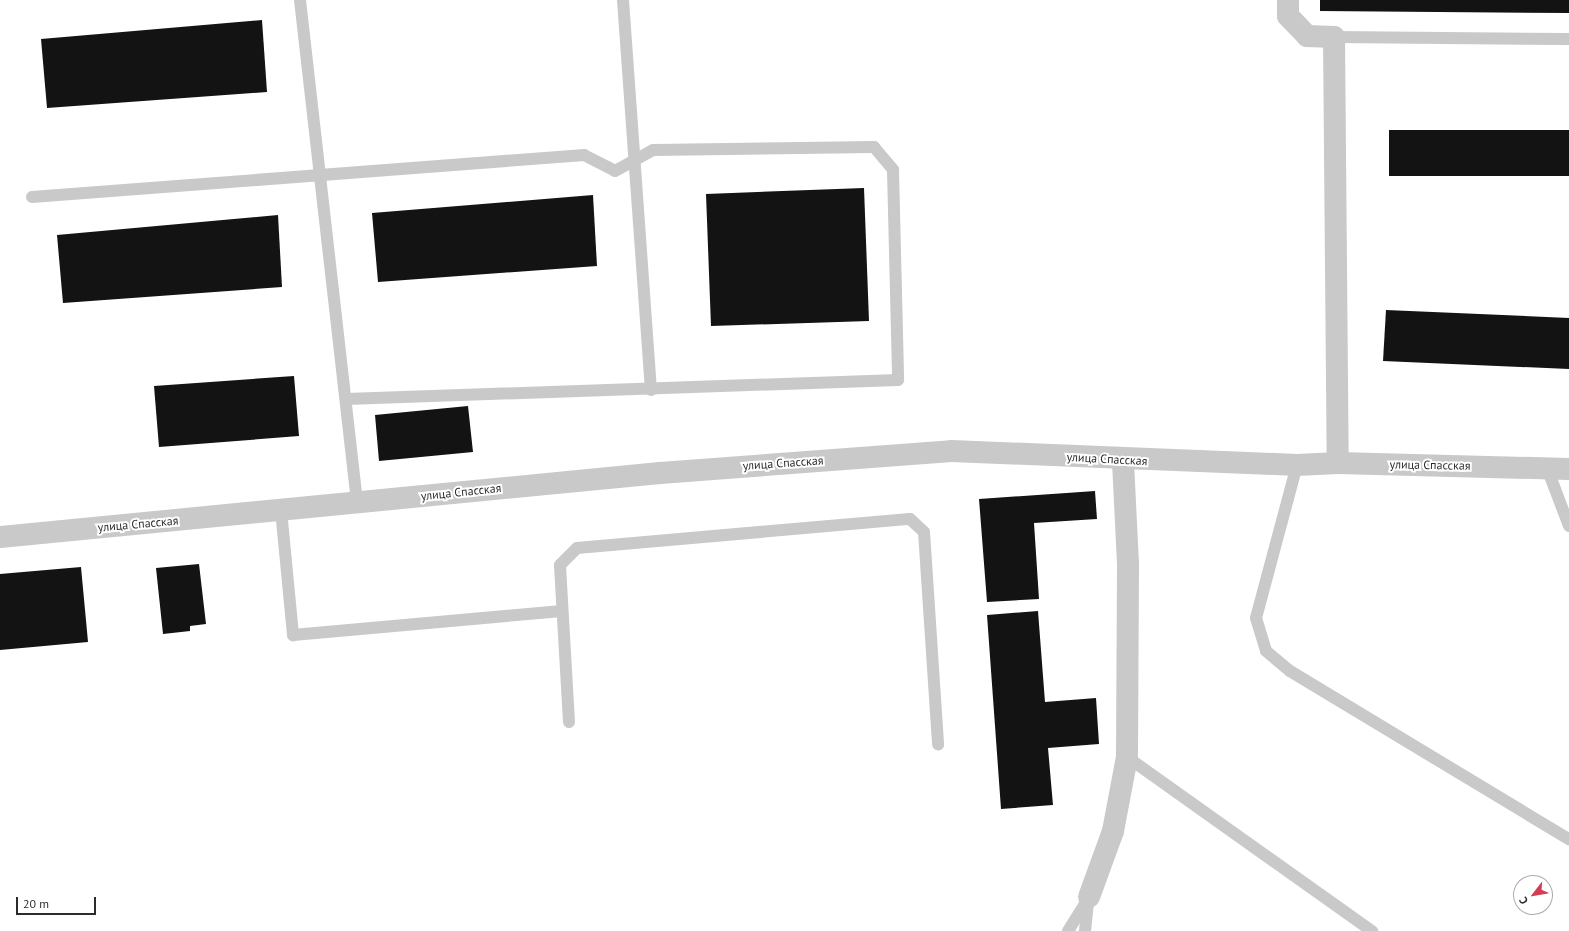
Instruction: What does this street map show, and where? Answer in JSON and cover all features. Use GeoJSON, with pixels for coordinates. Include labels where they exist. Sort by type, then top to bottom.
{"type":"FeatureCollection","features":[{"type":"Feature","properties":{"kind":"street"},"geometry":{"type":"LineString","coordinates":[[1288,0],[1288,16],[1307,36],[1334,37],[1338,463]]}},
{"type":"Feature","properties":{"kind":"street","name":"улица Спасская"},"geometry":{"type":"LineString","coordinates":[[0,537],[660,473],[951,451],[1123,460],[1297,465],[1338,463],[1569,469]]}},
{"type":"Feature","properties":{"kind":"street"},"geometry":{"type":"LineString","coordinates":[[1089,897],[1113,831],[1127,757],[1128,564],[1123,460]]}},
{"type":"Feature","properties":{"kind":"lane"},"geometry":{"type":"LineString","coordinates":[[300,0],[357,502]]}},
{"type":"Feature","properties":{"kind":"lane"},"geometry":{"type":"LineString","coordinates":[[623,0],[651,390]]}},
{"type":"Feature","properties":{"kind":"lane"},"geometry":{"type":"LineString","coordinates":[[1334,37],[1569,39]]}},
{"type":"Feature","properties":{"kind":"lane"},"geometry":{"type":"LineString","coordinates":[[32,197],[584,155],[615,171],[653,150],[874,147],[893,170],[898,380],[651,390],[346,399]]}},
{"type":"Feature","properties":{"kind":"lane"},"geometry":{"type":"LineString","coordinates":[[1297,465],[1256,618],[1266,651],[1290,671],[1569,839]]}},
{"type":"Feature","properties":{"kind":"lane"},"geometry":{"type":"LineString","coordinates":[[1546,468],[1569,526]]}},
{"type":"Feature","properties":{"kind":"lane"},"geometry":{"type":"LineString","coordinates":[[281,510],[293,635],[562,611]]}},
{"type":"Feature","properties":{"kind":"lane"},"geometry":{"type":"LineString","coordinates":[[569,722],[560,565],[577,548],[910,519],[924,532],[938,745]]}},
{"type":"Feature","properties":{"kind":"lane"},"geometry":{"type":"LineString","coordinates":[[1127,757],[1372,931]]}},
{"type":"Feature","properties":{"kind":"lane"},"geometry":{"type":"LineString","coordinates":[[1068,931],[1089,897]]}},
{"type":"Feature","properties":{"kind":"lane"},"geometry":{"type":"LineString","coordinates":[[1085,931],[1089,897]]}},
{"type":"Feature","properties":{"kind":"building"},"geometry":{"type":"Polygon","coordinates":[[[1320,0],[1569,0],[1569,13],[1320,11],[1320,0]]]}},
{"type":"Feature","properties":{"kind":"building"},"geometry":{"type":"Polygon","coordinates":[[[262,20],[267,92],[47,108],[41,39],[262,20]]]}},
{"type":"Feature","properties":{"kind":"building"},"geometry":{"type":"Polygon","coordinates":[[[1389,130],[1569,130],[1569,176],[1389,176],[1389,130]]]}},
{"type":"Feature","properties":{"kind":"building"},"geometry":{"type":"Polygon","coordinates":[[[864,188],[869,321],[711,326],[706,194],[864,188]]]}},
{"type":"Feature","properties":{"kind":"building"},"geometry":{"type":"Polygon","coordinates":[[[593,195],[597,266],[378,282],[372,213],[593,195]]]}},
{"type":"Feature","properties":{"kind":"building"},"geometry":{"type":"Polygon","coordinates":[[[278,215],[282,287],[63,303],[57,235],[278,215]]]}},
{"type":"Feature","properties":{"kind":"building"},"geometry":{"type":"Polygon","coordinates":[[[1386,310],[1569,318],[1569,369],[1383,361],[1386,310]]]}},
{"type":"Feature","properties":{"kind":"building"},"geometry":{"type":"Polygon","coordinates":[[[294,376],[299,436],[159,447],[154,386],[294,376]]]}},
{"type":"Feature","properties":{"kind":"building"},"geometry":{"type":"Polygon","coordinates":[[[468,406],[473,452],[379,461],[375,415],[468,406]]]}},
{"type":"Feature","properties":{"kind":"building"},"geometry":{"type":"Polygon","coordinates":[[[1095,491],[1097,519],[1034,523],[1039,599],[987,602],[979,499],[1095,491]]]}},
{"type":"Feature","properties":{"kind":"building"},"geometry":{"type":"Polygon","coordinates":[[[199,564],[206,624],[190,626],[190,631],[163,634],[156,568],[199,564]]]}},
{"type":"Feature","properties":{"kind":"building"},"geometry":{"type":"Polygon","coordinates":[[[81,567],[88,642],[0,650],[0,574],[81,567]]]}},
{"type":"Feature","properties":{"kind":"building"},"geometry":{"type":"Polygon","coordinates":[[[1038,611],[1045,702],[1096,698],[1099,744],[1048,748],[1053,805],[1001,809],[987,615],[1038,611]]]}}]}
